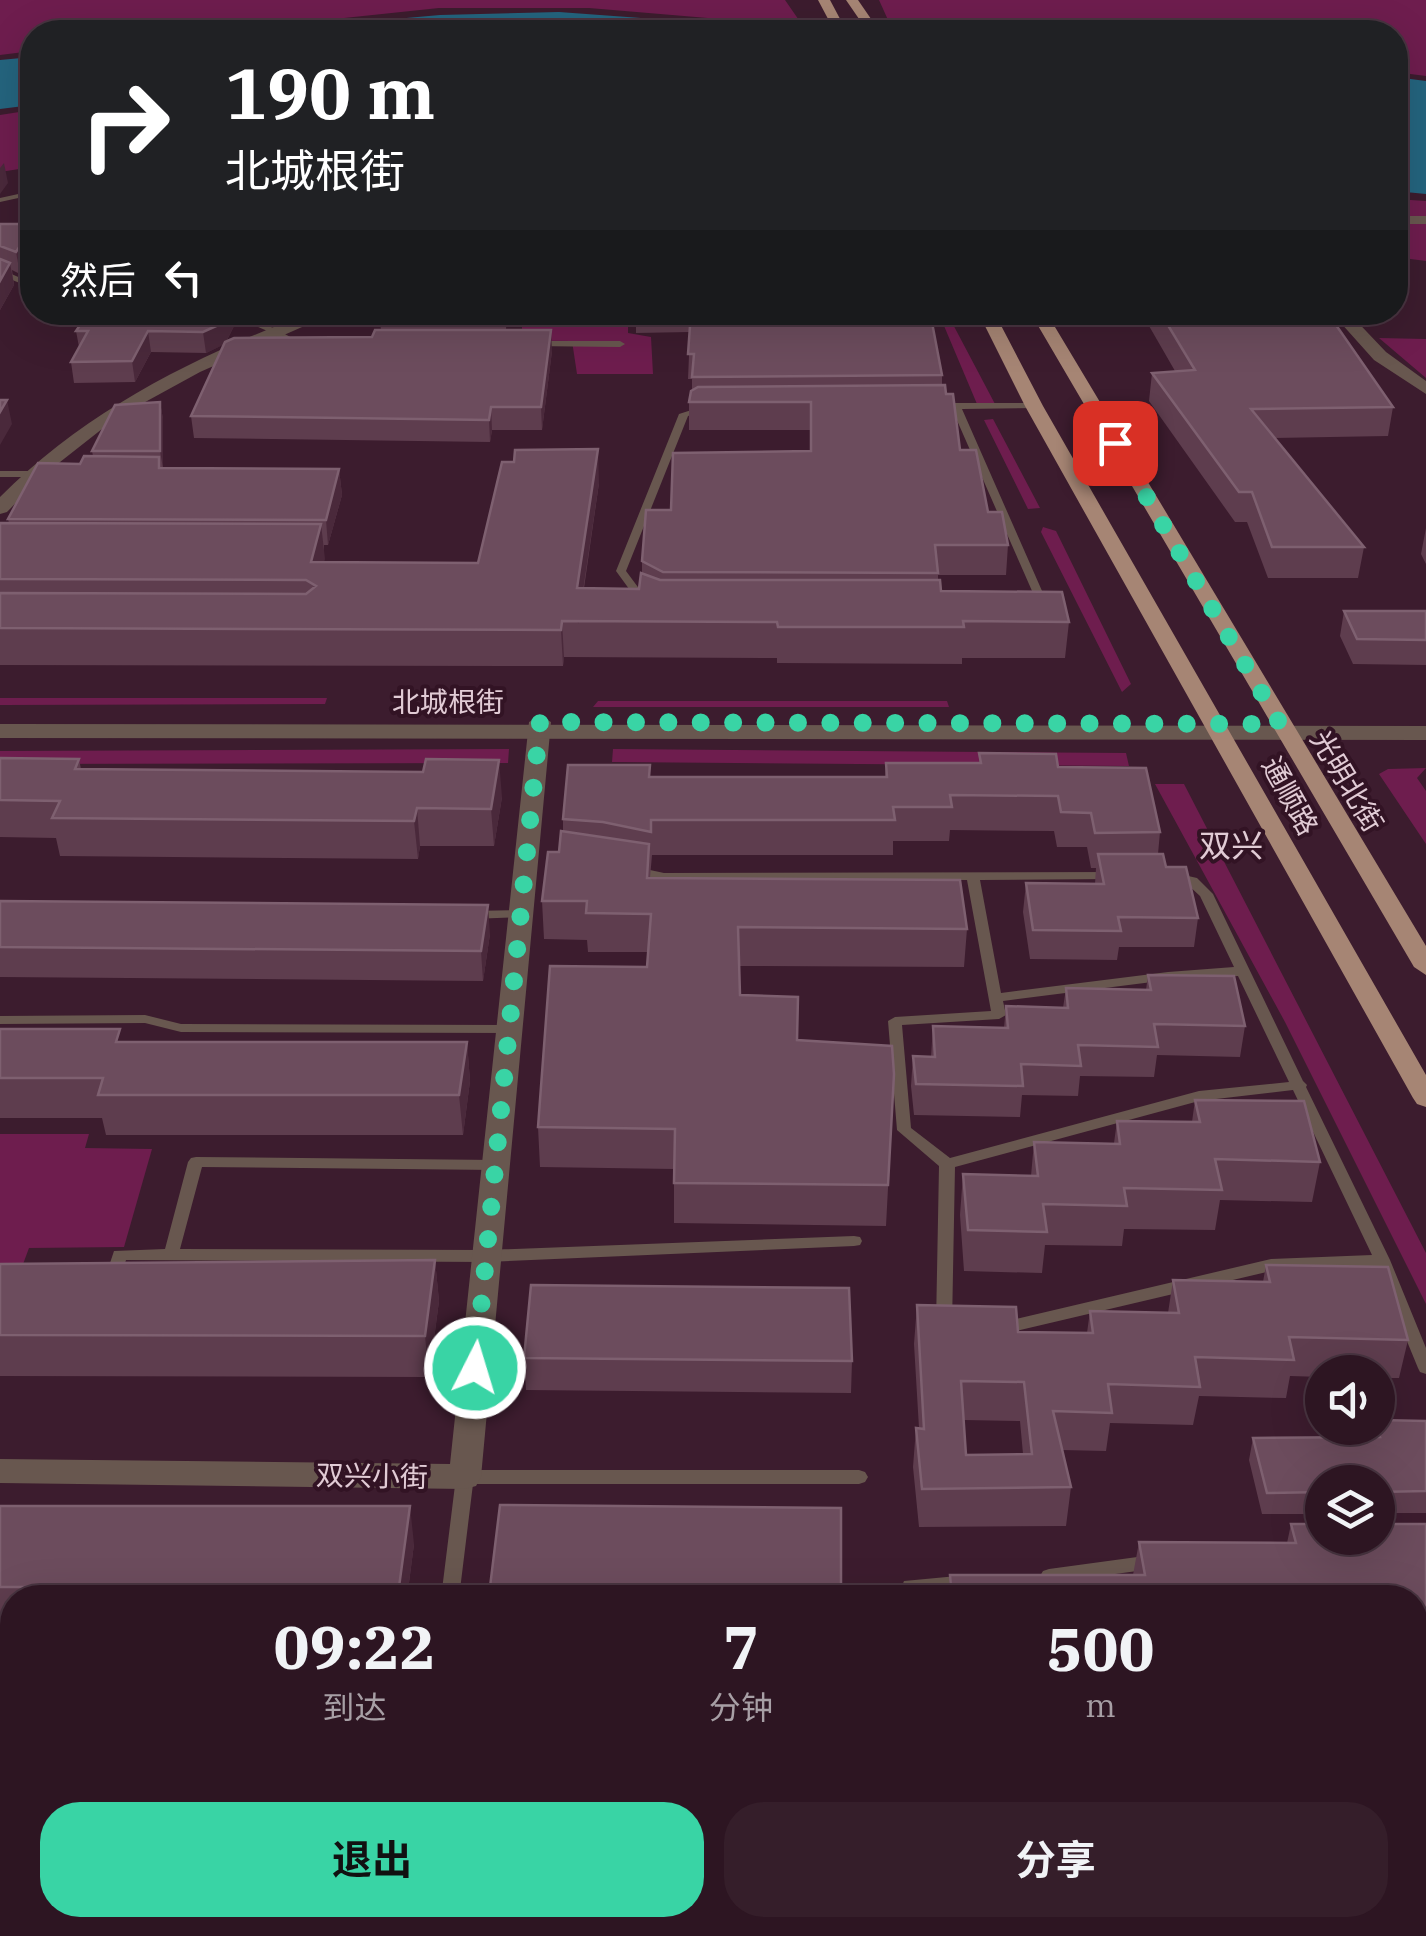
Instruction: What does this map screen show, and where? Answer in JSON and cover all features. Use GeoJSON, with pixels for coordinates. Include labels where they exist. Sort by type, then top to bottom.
{"type":"FeatureCollection","features":[{"type":"Feature","properties":{"kind":"main road","name":"通顺路"},"geometry":{"type":"LineString","coordinates":[[993,325],[1034,406],[1426,1098]]}},
{"type":"Feature","properties":{"kind":"main road","name":"光明北街"},"geometry":{"type":"LineString","coordinates":[[1046,325],[1426,967]]}},
{"type":"Feature","properties":{"kind":"street"},"geometry":{"type":"LineString","coordinates":[[0,508],[108,413],[234,347],[293,325]]}},
{"type":"Feature","properties":{"kind":"street"},"geometry":{"type":"LineString","coordinates":[[1351,325],[1380,356],[1426,388]]}},
{"type":"Feature","properties":{"kind":"street","name":"北城根街"},"geometry":{"type":"LineString","coordinates":[[0,720],[539,727],[1284,729]]}},
{"type":"Feature","properties":{"kind":"street"},"geometry":{"type":"LineString","coordinates":[[1284,729],[1426,722]]}},
{"type":"Feature","properties":{"kind":"street","name":"北城根街"},"geometry":{"type":"LineString","coordinates":[[0,731],[539,727]]}},
{"type":"Feature","properties":{"kind":"street","name":"双兴小街"},"geometry":{"type":"LineString","coordinates":[[0,1471],[464,1477],[520,914],[535,860],[539,727]]}},
{"type":"Feature","properties":{"kind":"street"},"geometry":{"type":"LineString","coordinates":[[1284,729],[1426,733]]}},
{"type":"Feature","properties":{"kind":"lane"},"geometry":{"type":"LineString","coordinates":[[261,325],[298,346],[318,345]]}},
{"type":"Feature","properties":{"kind":"lane"},"geometry":{"type":"LineString","coordinates":[[528,344],[620,344]]}},
{"type":"Feature","properties":{"kind":"lane"},"geometry":{"type":"LineString","coordinates":[[919,406],[1034,406]]}},
{"type":"Feature","properties":{"kind":"lane"},"geometry":{"type":"LineString","coordinates":[[956,406],[1041,600],[1036,610],[1016,610]]}},
{"type":"Feature","properties":{"kind":"lane"},"geometry":{"type":"LineString","coordinates":[[660,609],[639,600],[621,570],[684,414],[695,408],[714,408]]}},
{"type":"Feature","properties":{"kind":"lane"},"geometry":{"type":"LineString","coordinates":[[0,474],[40,474]]}},
{"type":"Feature","properties":{"kind":"lane"},"geometry":{"type":"LineString","coordinates":[[618,867],[664,877],[1132,875]]}},
{"type":"Feature","properties":{"kind":"lane"},"geometry":{"type":"LineString","coordinates":[[1166,875],[1192,881],[1206,894],[1382,1260],[1426,1368]]}},
{"type":"Feature","properties":{"kind":"lane"},"geometry":{"type":"LineString","coordinates":[[946,1164],[904,1130],[895,1021],[998,1015],[973,876]]}},
{"type":"Feature","properties":{"kind":"lane"},"geometry":{"type":"LineString","coordinates":[[460,914],[520,914]]}},
{"type":"Feature","properties":{"kind":"lane"},"geometry":{"type":"LineString","coordinates":[[996,998],[1151,978],[1244,971]]}},
{"type":"Feature","properties":{"kind":"lane"},"geometry":{"type":"LineString","coordinates":[[0,1020],[145,1019],[181,1028],[509,1029]]}},
{"type":"Feature","properties":{"kind":"lane"},"geometry":{"type":"LineString","coordinates":[[946,1164],[1199,1096],[1300,1085]]}},
{"type":"Feature","properties":{"kind":"lane"},"geometry":{"type":"LineString","coordinates":[[171,1254],[196,1162],[496,1165]]}},
{"type":"Feature","properties":{"kind":"lane"},"geometry":{"type":"LineString","coordinates":[[946,1164],[944,1332],[964,1332]]}},
{"type":"Feature","properties":{"kind":"lane"},"geometry":{"type":"LineString","coordinates":[[108,1295],[120,1255],[487,1256],[854,1240]]}},
{"type":"Feature","properties":{"kind":"lane"},"geometry":{"type":"LineString","coordinates":[[984,1332],[1271,1266],[1382,1260]]}},
{"type":"Feature","properties":{"kind":"lane"},"geometry":{"type":"LineString","coordinates":[[452,1585],[464,1477],[860,1477]]}},
{"type":"Feature","properties":{"kind":"lane"},"geometry":{"type":"LineString","coordinates":[[1027,1578],[1176,1558]]}},
{"type":"Feature","properties":{"kind":"lane"},"geometry":{"type":"LineString","coordinates":[[926,1585],[988,1581]]}},
{"type":"Feature","properties":{"kind":"shaded area"},"geometry":{"type":"Polygon","coordinates":[[[0,0],[785,0],[799,20],[732,20],[589,8],[439,8],[325,20],[20,20],[20,52],[0,55],[0,0]]]}},
{"type":"Feature","properties":{"kind":"shaded area"},"geometry":{"type":"Polygon","coordinates":[[[879,0],[1426,0],[1426,76],[1408,74],[1408,20],[888,20],[879,0]]]}},
{"type":"Feature","properties":{"kind":"shaded area"},"geometry":{"type":"Polygon","coordinates":[[[20,112],[20,169],[0,172],[0,115],[20,112]]]}},
{"type":"Feature","properties":{"kind":"shaded area"},"geometry":{"type":"Polygon","coordinates":[[[1408,200],[1426,201],[1426,261],[1408,259],[1408,200]]]}},
{"type":"Feature","properties":{"kind":"shaded area"},"geometry":{"type":"Polygon","coordinates":[[[522,325],[628,325],[628,333],[651,337],[653,374],[577,374],[572,341],[409,340],[414,328],[522,330],[522,325]]]}},
{"type":"Feature","properties":{"kind":"shaded area"},"geometry":{"type":"Polygon","coordinates":[[[944,325],[953,325],[995,404],[977,404],[944,325]]]}},
{"type":"Feature","properties":{"kind":"shaded area"},"geometry":{"type":"Polygon","coordinates":[[[1379,338],[1426,339],[1426,378],[1379,338]]]}},
{"type":"Feature","properties":{"kind":"shaded area"},"geometry":{"type":"Polygon","coordinates":[[[993,419],[1040,508],[1028,509],[984,420],[993,419]]]}},
{"type":"Feature","properties":{"kind":"shaded area"},"geometry":{"type":"Polygon","coordinates":[[[1043,527],[1056,531],[1131,684],[1122,692],[1041,532],[1043,527]]]}},
{"type":"Feature","properties":{"kind":"shaded area"},"geometry":{"type":"Polygon","coordinates":[[[0,698],[327,698],[325,704],[0,705],[0,698]]]}},
{"type":"Feature","properties":{"kind":"shaded area"},"geometry":{"type":"Polygon","coordinates":[[[598,701],[947,701],[949,707],[593,707],[598,701]]]}},
{"type":"Feature","properties":{"kind":"shaded area"},"geometry":{"type":"Polygon","coordinates":[[[509,749],[508,763],[0,764],[0,751],[509,749]]]}},
{"type":"Feature","properties":{"kind":"shaded area"},"geometry":{"type":"Polygon","coordinates":[[[613,749],[1126,753],[1129,766],[612,762],[613,749]]]}},
{"type":"Feature","properties":{"kind":"shaded area"},"geometry":{"type":"Polygon","coordinates":[[[1426,768],[1417,778],[1426,791],[1426,844],[1379,774],[1388,769],[1426,768]]]}},
{"type":"Feature","properties":{"kind":"shaded area"},"geometry":{"type":"Polygon","coordinates":[[[1155,784],[1184,784],[1426,1253],[1426,1304],[1285,1022],[1155,784]]]}},
{"type":"Feature","properties":{"kind":"shaded area"},"geometry":{"type":"Polygon","coordinates":[[[0,1134],[89,1134],[85,1148],[152,1149],[124,1247],[29,1248],[13,1291],[0,1291],[0,1134]]]}},
{"type":"Feature","properties":{"kind":"water"},"geometry":{"type":"Polygon","coordinates":[[[559,12],[668,20],[384,20],[559,12]]]}},
{"type":"Feature","properties":{"kind":"water"},"geometry":{"type":"Polygon","coordinates":[[[20,58],[20,106],[0,109],[0,60],[20,58]]]}},
{"type":"Feature","properties":{"kind":"water"},"geometry":{"type":"Polygon","coordinates":[[[1408,79],[1426,81],[1426,194],[1408,192],[1408,79]]]}},
{"type":"Feature","properties":{"kind":"building"},"geometry":{"type":"Polygon","coordinates":[[[0,224],[20,224],[20,246],[16,252],[0,246],[0,224]]]}},
{"type":"Feature","properties":{"kind":"building"},"geometry":{"type":"Polygon","coordinates":[[[0,259],[10,263],[0,281],[0,259]]]}},
{"type":"Feature","properties":{"kind":"building"},"geometry":{"type":"Polygon","coordinates":[[[80,325],[219,325],[203,332],[148,331],[132,361],[71,362],[88,331],[76,331],[80,325]]]}},
{"type":"Feature","properties":{"kind":"building"},"geometry":{"type":"Polygon","coordinates":[[[690,325],[932,325],[942,375],[692,377],[694,354],[688,354],[690,325]]]}},
{"type":"Feature","properties":{"kind":"building"},"geometry":{"type":"Polygon","coordinates":[[[1168,325],[1336,325],[1393,407],[1251,409],[1364,547],[1272,547],[1252,492],[1239,492],[1152,373],[1195,370],[1168,325]]]}},
{"type":"Feature","properties":{"kind":"building"},"geometry":{"type":"Polygon","coordinates":[[[375,330],[551,330],[541,407],[491,407],[489,420],[191,416],[225,342],[234,338],[372,337],[375,330]]]}},
{"type":"Feature","properties":{"kind":"building"},"geometry":{"type":"Polygon","coordinates":[[[945,385],[946,394],[953,394],[960,450],[976,450],[988,512],[1002,512],[1008,545],[935,545],[938,573],[663,572],[642,561],[646,510],[671,510],[673,453],[811,451],[811,402],[689,402],[691,391],[698,387],[945,385]]]}},
{"type":"Feature","properties":{"kind":"building"},"geometry":{"type":"Polygon","coordinates":[[[160,402],[160,451],[92,451],[115,405],[160,402]]]}},
{"type":"Feature","properties":{"kind":"building"},"geometry":{"type":"Polygon","coordinates":[[[598,449],[577,588],[639,589],[641,573],[660,580],[940,580],[941,591],[1062,592],[1069,622],[963,621],[964,627],[778,627],[777,622],[562,621],[561,630],[0,628],[0,593],[306,594],[316,586],[306,580],[0,579],[0,523],[321,524],[311,562],[478,563],[502,462],[514,462],[515,450],[598,449]]]}},
{"type":"Feature","properties":{"kind":"building"},"geometry":{"type":"Polygon","coordinates":[[[84,456],[159,457],[159,468],[339,469],[326,520],[8,519],[38,463],[80,464],[84,456]]]}},
{"type":"Feature","properties":{"kind":"building"},"geometry":{"type":"Polygon","coordinates":[[[1344,611],[1426,611],[1426,640],[1357,639],[1344,611]]]}},
{"type":"Feature","properties":{"kind":"building"},"geometry":{"type":"Polygon","coordinates":[[[979,753],[1056,754],[1058,767],[1146,768],[1160,832],[1095,833],[1091,813],[1061,812],[1058,796],[950,795],[952,807],[893,807],[895,820],[651,820],[651,832],[563,819],[568,765],[650,765],[649,777],[887,777],[886,763],[981,763],[979,753]]]}},
{"type":"Feature","properties":{"kind":"building"},"geometry":{"type":"Polygon","coordinates":[[[0,758],[79,759],[75,769],[423,772],[426,759],[499,760],[491,809],[417,808],[414,821],[52,818],[60,801],[0,800],[0,758]]]}},
{"type":"Feature","properties":{"kind":"building"},"geometry":{"type":"Polygon","coordinates":[[[561,831],[649,844],[647,878],[960,880],[967,929],[738,927],[740,995],[798,997],[797,1040],[892,1046],[888,1185],[674,1183],[675,1129],[538,1127],[550,966],[647,967],[651,914],[586,913],[587,901],[542,901],[548,852],[559,852],[561,831]]]}},
{"type":"Feature","properties":{"kind":"building"},"geometry":{"type":"Polygon","coordinates":[[[1098,854],[1163,854],[1166,867],[1186,867],[1198,918],[1118,917],[1121,931],[1033,930],[1026,883],[1104,884],[1098,854]]]}},
{"type":"Feature","properties":{"kind":"building"},"geometry":{"type":"Polygon","coordinates":[[[0,901],[488,905],[481,951],[0,947],[0,901]]]}},
{"type":"Feature","properties":{"kind":"building"},"geometry":{"type":"Polygon","coordinates":[[[1148,975],[1234,976],[1245,1026],[1154,1024],[1158,1047],[1078,1045],[1081,1066],[1021,1064],[1023,1086],[916,1084],[913,1056],[935,1057],[933,1026],[1008,1028],[1006,1006],[1068,1008],[1066,988],[1151,990],[1148,975]]]}},
{"type":"Feature","properties":{"kind":"building"},"geometry":{"type":"Polygon","coordinates":[[[0,1029],[120,1029],[116,1042],[467,1042],[459,1095],[98,1095],[103,1078],[0,1078],[0,1029]]]}},
{"type":"Feature","properties":{"kind":"building"},"geometry":{"type":"Polygon","coordinates":[[[1195,1100],[1304,1101],[1320,1162],[1215,1159],[1222,1190],[1124,1188],[1127,1206],[1043,1204],[1047,1232],[968,1230],[963,1174],[1038,1176],[1034,1142],[1120,1144],[1117,1121],[1200,1122],[1195,1100]]]}},
{"type":"Feature","properties":{"kind":"building"},"geometry":{"type":"Polygon","coordinates":[[[435,1260],[425,1336],[0,1335],[0,1264],[435,1260]]]}},
{"type":"Feature","properties":{"kind":"building"},"geometry":{"type":"Polygon","coordinates":[[[1266,1265],[1388,1267],[1408,1340],[1289,1337],[1294,1360],[1195,1357],[1200,1387],[1108,1384],[1112,1413],[1053,1411],[1071,1487],[922,1489],[916,1428],[924,1429],[917,1305],[1016,1307],[1018,1332],[1093,1333],[1090,1311],[1179,1313],[1173,1280],[1270,1282],[1266,1265]],[[961,1381],[966,1455],[1032,1454],[1024,1382],[961,1381]]]}},
{"type":"Feature","properties":{"kind":"building"},"geometry":{"type":"Polygon","coordinates":[[[531,1285],[849,1288],[852,1361],[524,1358],[531,1285]]]}},
{"type":"Feature","properties":{"kind":"building"},"geometry":{"type":"Polygon","coordinates":[[[1395,1420],[1426,1421],[1426,1491],[1395,1492],[1395,1465],[1305,1465],[1305,1492],[1267,1493],[1253,1438],[1305,1438],[1305,1445],[1395,1445],[1395,1420]]]}},
{"type":"Feature","properties":{"kind":"building"},"geometry":{"type":"Polygon","coordinates":[[[500,1505],[841,1508],[841,1585],[490,1585],[500,1505]]]}},
{"type":"Feature","properties":{"kind":"building"},"geometry":{"type":"Polygon","coordinates":[[[0,1506],[410,1506],[399,1585],[0,1585],[0,1506]]]}},
{"type":"Feature","properties":{"kind":"building"},"geometry":{"type":"Polygon","coordinates":[[[1291,1524],[1305,1524],[1305,1555],[1395,1555],[1395,1524],[1426,1524],[1426,1585],[951,1585],[950,1575],[1145,1575],[1139,1542],[1296,1543],[1291,1524]]]}},
{"type":"Feature","properties":{"kind":"district","name":"双兴"},"geometry":{"type":"Point","coordinates":[1231,846]}},
{"type":"Feature","properties":{"kind":"route"},"geometry":{"type":"LineString","coordinates":[[475,1368],[540,722],[1280,724],[1115,443]]}}]}
